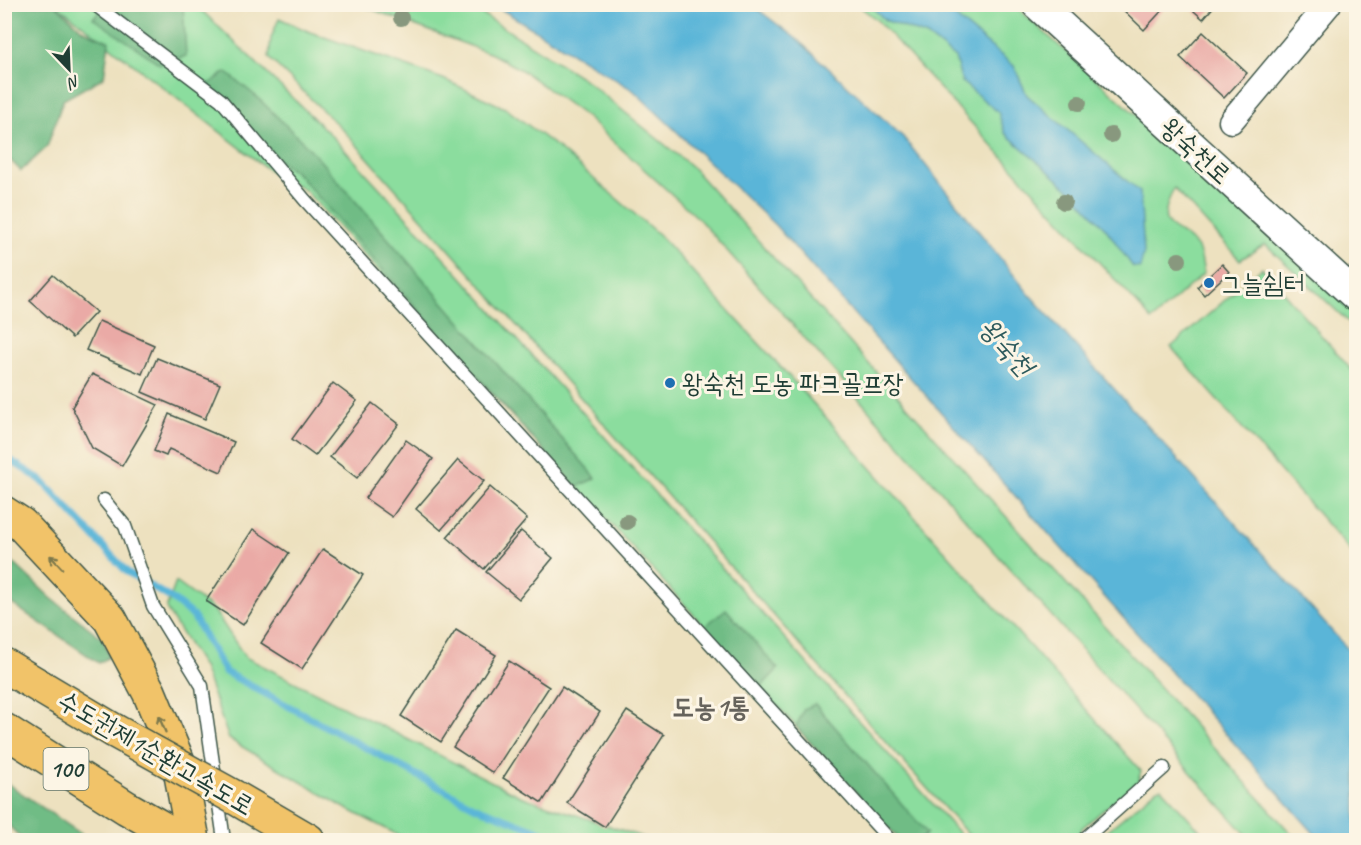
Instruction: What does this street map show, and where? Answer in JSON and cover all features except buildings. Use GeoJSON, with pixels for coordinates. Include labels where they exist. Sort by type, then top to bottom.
{"type":"FeatureCollection","features":[{"type":"Feature","properties":{"kind":"highway"},"geometry":{"type":"LineString","coordinates":[[4,513],[21,524],[110,619],[149,692],[179,764],[193,840]]}},
{"type":"Feature","properties":{"kind":"highway","name":"수도권제1순환고속도로"},"geometry":{"type":"LineString","coordinates":[[4,665],[113,730],[308,840]]}},
{"type":"Feature","properties":{"kind":"highway","name":"100"},"geometry":{"type":"LineString","coordinates":[[4,730],[127,808],[183,840]]}},
{"type":"Feature","properties":{"kind":"street","name":"왕숙천로"},"geometry":{"type":"LineString","coordinates":[[1037,4],[1356,296]]}},
{"type":"Feature","properties":{"kind":"street"},"geometry":{"type":"LineString","coordinates":[[1231,121],[1329,4]]}},
{"type":"Feature","properties":{"kind":"lane"},"geometry":{"type":"LineString","coordinates":[[94,4],[221,100],[305,200],[890,840]]}},
{"type":"Feature","properties":{"kind":"lane"},"geometry":{"type":"LineString","coordinates":[[104,500],[125,526],[153,606],[202,686],[224,840]]}},
{"type":"Feature","properties":{"kind":"lane"},"geometry":{"type":"LineString","coordinates":[[1083,840],[1164,768]]}},
{"type":"Feature","properties":{"kind":"green space"},"geometry":{"type":"Polygon","coordinates":[[[4,5],[56,5],[83,30],[109,41],[104,77],[63,100],[47,147],[21,171],[5,155],[4,5]]]}},
{"type":"Feature","properties":{"kind":"green space"},"geometry":{"type":"Polygon","coordinates":[[[57,5],[196,5],[330,134],[459,274],[965,840],[900,840],[305,190],[269,170],[57,5]]]}},
{"type":"Feature","properties":{"kind":"green space"},"geometry":{"type":"Polygon","coordinates":[[[106,5],[183,5],[186,56],[160,64],[93,18],[106,5]]]}},
{"type":"Feature","properties":{"kind":"green space"},"geometry":{"type":"Polygon","coordinates":[[[360,5],[468,5],[584,79],[691,166],[1297,840],[1251,840],[698,218],[585,116],[523,71],[492,54],[360,5]]]}},
{"type":"Feature","properties":{"kind":"green space"},"geometry":{"type":"Polygon","coordinates":[[[858,5],[1014,5],[1356,313],[1356,329],[1265,244],[1240,260],[1174,188],[1165,214],[1166,221],[1191,240],[1198,249],[1204,273],[1152,320],[878,21],[858,5]]]}},
{"type":"Feature","properties":{"kind":"green space","name":"왕숙천 도농 파크골프장"},"geometry":{"type":"Polygon","coordinates":[[[279,18],[310,32],[443,79],[505,108],[557,147],[659,235],[789,376],[1141,771],[1138,781],[1082,828],[1078,840],[973,840],[346,133],[269,58],[271,38],[279,18]]]}},
{"type":"Feature","properties":{"kind":"green space"},"geometry":{"type":"Polygon","coordinates":[[[226,72],[257,97],[311,150],[596,478],[576,487],[295,171],[284,165],[208,85],[226,72]]]}},
{"type":"Feature","properties":{"kind":"green space"},"geometry":{"type":"Polygon","coordinates":[[[1262,268],[1356,375],[1356,557],[1171,347],[1262,268]]]}},
{"type":"Feature","properties":{"kind":"green space"},"geometry":{"type":"Polygon","coordinates":[[[4,554],[51,598],[103,639],[109,657],[99,663],[5,599],[4,554]]]}},
{"type":"Feature","properties":{"kind":"green space"},"geometry":{"type":"Polygon","coordinates":[[[176,582],[214,610],[245,657],[520,796],[651,840],[408,840],[345,808],[229,739],[203,667],[166,609],[176,582]]]}},
{"type":"Feature","properties":{"kind":"green space"},"geometry":{"type":"Polygon","coordinates":[[[726,609],[778,669],[760,688],[704,627],[726,609]]]}},
{"type":"Feature","properties":{"kind":"green space"},"geometry":{"type":"Polygon","coordinates":[[[815,704],[927,833],[921,840],[900,840],[796,727],[804,709],[815,704]]]}},
{"type":"Feature","properties":{"kind":"green space"},"geometry":{"type":"Polygon","coordinates":[[[4,782],[90,840],[23,840],[5,822],[4,782]]]}},
{"type":"Feature","properties":{"kind":"green space"},"geometry":{"type":"Polygon","coordinates":[[[1161,788],[1209,840],[1100,840],[1107,831],[1161,788]]]}},
{"type":"Feature","properties":{"kind":"water","name":"왕숙천"},"geometry":{"type":"Polygon","coordinates":[[[494,5],[752,5],[798,40],[903,137],[1029,294],[1356,658],[1356,840],[1320,840],[775,225],[633,90],[494,5]]]}},
{"type":"Feature","properties":{"kind":"water"},"geometry":{"type":"Polygon","coordinates":[[[870,5],[941,5],[1014,66],[1027,95],[1140,192],[1144,252],[1140,268],[1133,267],[1106,229],[1072,192],[1005,133],[998,112],[962,82],[955,58],[927,36],[885,20],[870,5]]]}},
{"type":"Feature","properties":{"kind":"waterway"},"geometry":{"type":"LineString","coordinates":[[4,456],[41,480],[127,572],[172,599],[193,616],[225,672],[476,807],[562,840]]}},
{"type":"Feature","properties":{"kind":"place","name":"그늘쉼터"},"geometry":{"type":"Point","coordinates":[1209,283]}},
{"type":"Feature","properties":{"kind":"place","name":"왕숙천 도농 파크골프장"},"geometry":{"type":"Point","coordinates":[670,383]}},
{"type":"Feature","properties":{"kind":"district","name":"도농1통"},"geometry":{"type":"Point","coordinates":[711,707]}}]}
